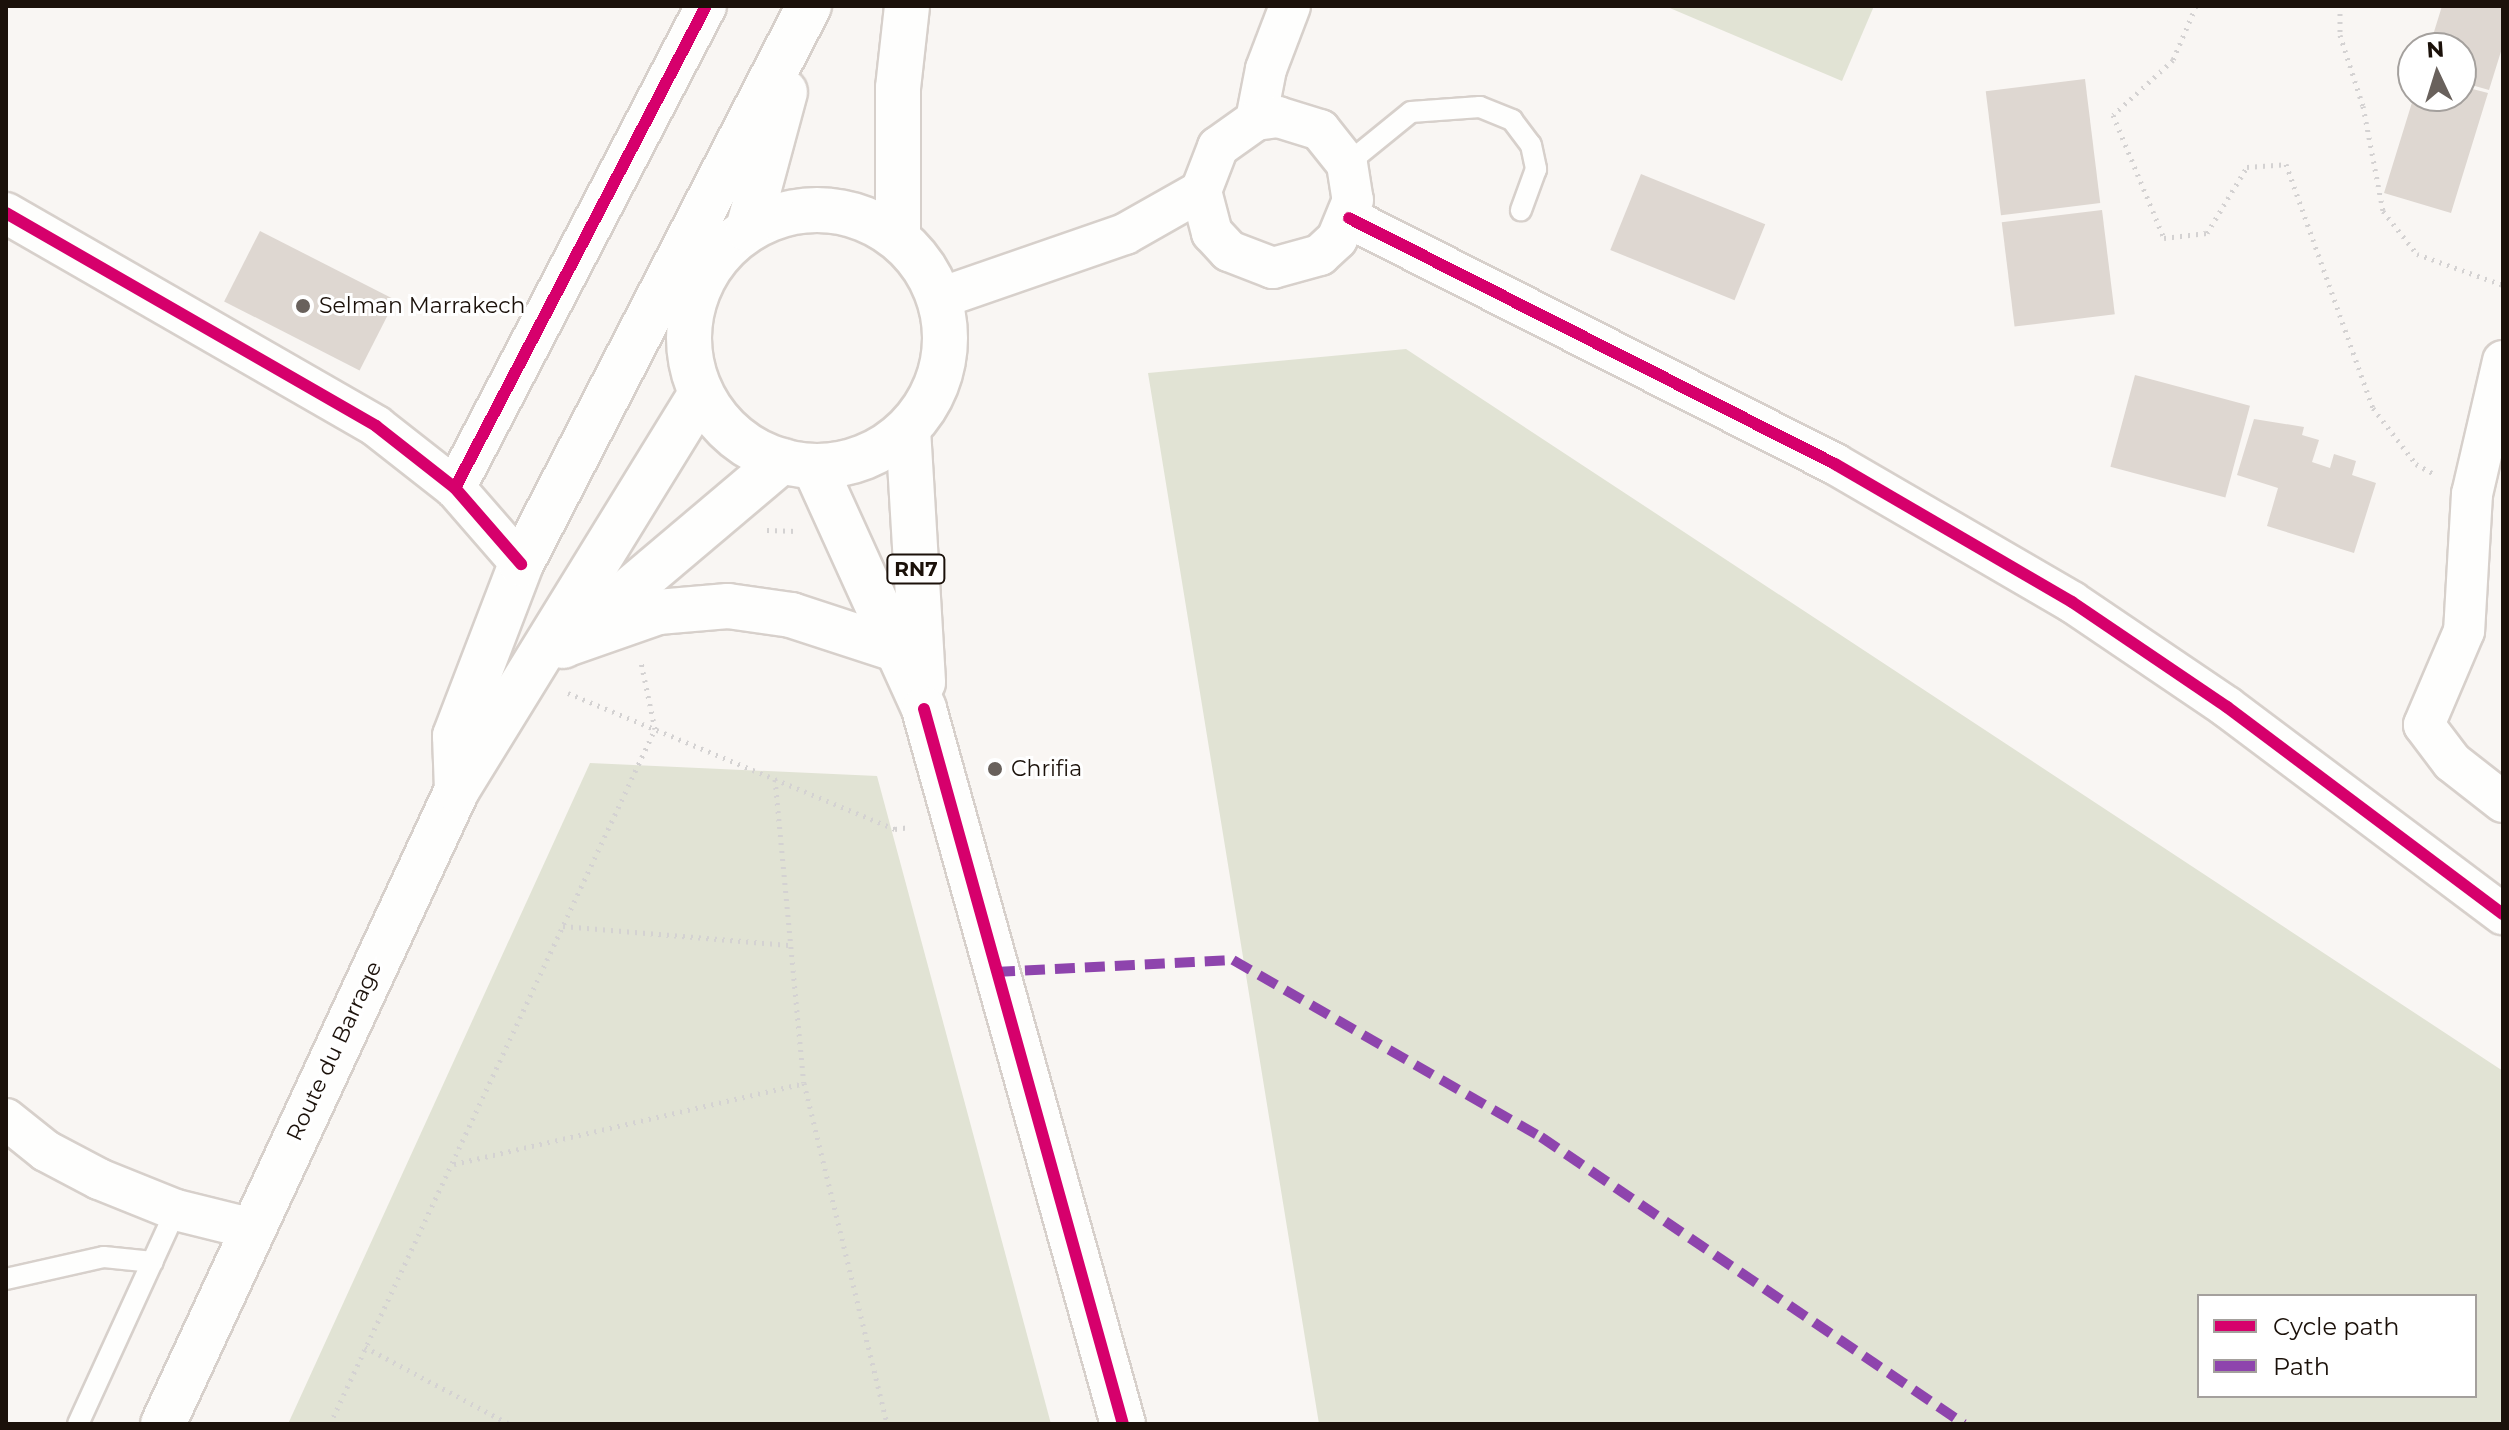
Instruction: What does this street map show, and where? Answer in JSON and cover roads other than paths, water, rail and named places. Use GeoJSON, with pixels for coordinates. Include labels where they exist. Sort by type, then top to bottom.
{"type":"FeatureCollection","features":[{"type":"Feature","properties":{"kind":"main road"},"geometry":{"type":"LineString","coordinates":[[748,229],[811,6]]}},
{"type":"Feature","properties":{"kind":"main road"},"geometry":{"type":"LineString","coordinates":[[457,790],[455,736],[521,564],[811,6]]}},
{"type":"Feature","properties":{"kind":"main road"},"geometry":{"type":"LineString","coordinates":[[898,238],[898,88],[907,6]]}},
{"type":"Feature","properties":{"kind":"main road"},"geometry":{"type":"LineString","coordinates":[[824,210],[865,218],[898,238],[923,264],[940,298],[946,332],[942,368],[929,401],[908,429],[849,462],[798,464],[748,447],[721,423],[701,394],[689,325],[698,288],[719,255],[748,229],[784,214],[824,210]]}},
{"type":"Feature","properties":{"kind":"main road","name":"Route du Barrage"},"geometry":{"type":"LineString","coordinates":[[163,1424],[457,790],[701,394]]}},
{"type":"Feature","properties":{"kind":"main road","name":"RN7"},"geometry":{"type":"LineString","coordinates":[[908,429],[924,709]]}},
{"type":"Feature","properties":{"kind":"main road","name":"Route du Barrage"},"geometry":{"type":"LineString","coordinates":[[526,681],[564,645],[798,464]]}},
{"type":"Feature","properties":{"kind":"main road","name":"RN7"},"geometry":{"type":"LineString","coordinates":[[798,464],[898,650],[924,709],[1123,1424]]}},
{"type":"Feature","properties":{"kind":"main road"},"geometry":{"type":"LineString","coordinates":[[564,645],[632,619],[728,606],[791,615],[898,650]]}},
{"type":"Feature","properties":{"kind":"street"},"geometry":{"type":"LineString","coordinates":[[455,488],[706,6]]}},
{"type":"Feature","properties":{"kind":"street"},"geometry":{"type":"LineString","coordinates":[[1256,120],[1266,69],[1290,6]]}},
{"type":"Feature","properties":{"kind":"street"},"geometry":{"type":"LineString","coordinates":[[1278,117],[1320,130],[1347,164],[1349,218],[1320,255],[1297,266],[1249,263],[1212,233],[1201,191],[1218,147],[1256,120],[1278,117]]}},
{"type":"Feature","properties":{"kind":"street"},"geometry":{"type":"LineString","coordinates":[[940,298],[1125,234],[1201,191]]}},
{"type":"Feature","properties":{"kind":"street"},"geometry":{"type":"LineString","coordinates":[[6,213],[376,426],[455,488],[521,564]]}},
{"type":"Feature","properties":{"kind":"street"},"geometry":{"type":"LineString","coordinates":[[1349,218],[1835,464],[2072,602],[2227,707],[2503,914]]}},
{"type":"Feature","properties":{"kind":"street"},"geometry":{"type":"LineString","coordinates":[[1125,234],[1212,233]]}},
{"type":"Feature","properties":{"kind":"street"},"geometry":{"type":"LineString","coordinates":[[2503,361],[2472,494],[2464,631],[2424,725],[2452,762],[2503,802]]}},
{"type":"Feature","properties":{"kind":"street"},"geometry":{"type":"LineString","coordinates":[[6,1119],[46,1151],[176,1210],[253,1229]]}},
{"type":"Feature","properties":{"kind":"lane"},"geometry":{"type":"LineString","coordinates":[[1347,164],[1411,112],[1480,107],[1512,120],[1531,145],[1536,169],[1521,210]]}},
{"type":"Feature","properties":{"kind":"lane"},"geometry":{"type":"LineString","coordinates":[[78,1424],[176,1210]]}},
{"type":"Feature","properties":{"kind":"lane"},"geometry":{"type":"LineString","coordinates":[[6,1279],[104,1257],[153,1262]]}},
{"type":"Feature","properties":{"kind":"place","name":"Selman Marrakech"},"geometry":{"type":"Point","coordinates":[303,306]}},
{"type":"Feature","properties":{"kind":"place","name":"Chrifia"},"geometry":{"type":"Point","coordinates":[995,769]}}]}
